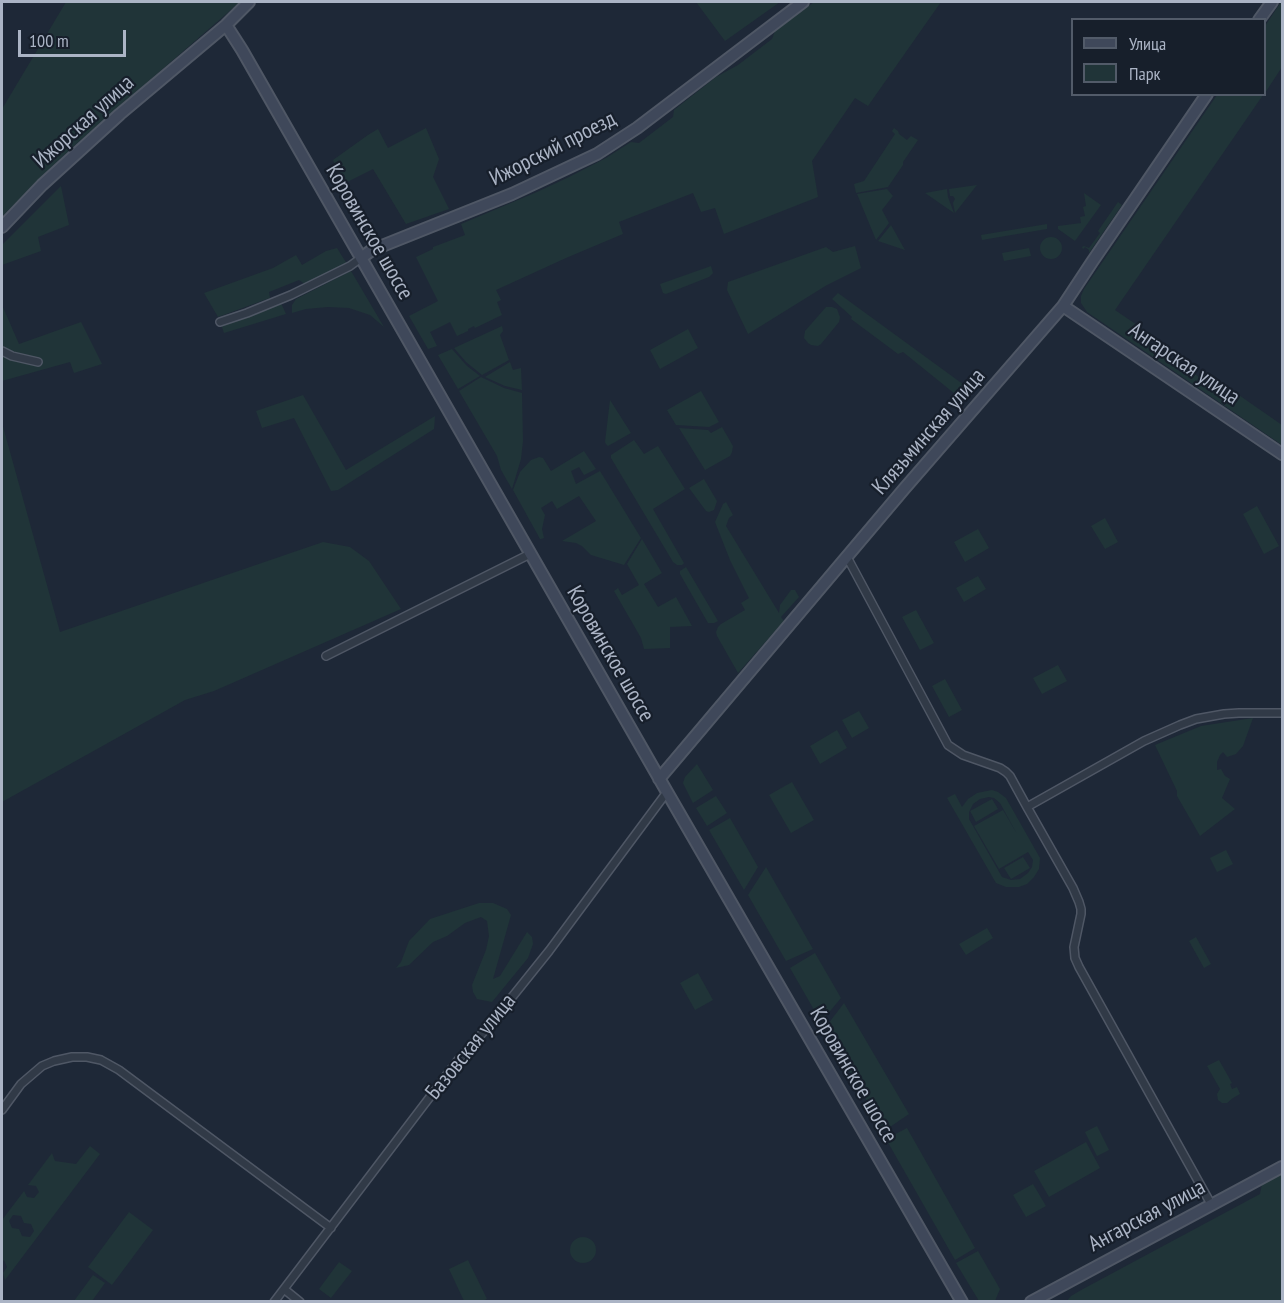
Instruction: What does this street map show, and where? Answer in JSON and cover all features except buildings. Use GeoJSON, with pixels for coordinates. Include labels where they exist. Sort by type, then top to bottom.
{"type":"FeatureCollection","features":[{"type":"Feature","properties":{"kind":"street","name":"Ижорский проезд"},"geometry":{"type":"LineString","coordinates":[[361,258],[372,250],[512,194],[597,154],[637,128],[803,2]]}},
{"type":"Feature","properties":{"kind":"street"},"geometry":{"type":"LineString","coordinates":[[1260,18],[1272,2]]}},
{"type":"Feature","properties":{"kind":"street","name":"Ижорская улица"},"geometry":{"type":"LineString","coordinates":[[2,227],[42,185],[120,114],[226,25],[247,3]]}},
{"type":"Feature","properties":{"kind":"street","name":"Коровинское шоссе"},"geometry":{"type":"LineString","coordinates":[[226,25],[962,1302]]}},
{"type":"Feature","properties":{"kind":"street","name":"Клязьминская улица"},"geometry":{"type":"LineString","coordinates":[[659,779],[1064,306],[1206,96]]}},
{"type":"Feature","properties":{"kind":"street"},"geometry":{"type":"LineString","coordinates":[[220,322],[291,295],[350,266],[361,258]]}},
{"type":"Feature","properties":{"kind":"street","name":"Ангарская улица"},"geometry":{"type":"LineString","coordinates":[[1064,306],[1282,454]]}},
{"type":"Feature","properties":{"kind":"street"},"geometry":{"type":"LineString","coordinates":[[2,351],[12,356],[38,362]]}},
{"type":"Feature","properties":{"kind":"street"},"geometry":{"type":"LineString","coordinates":[[326,656],[530,554]]}},
{"type":"Feature","properties":{"kind":"street"},"geometry":{"type":"LineString","coordinates":[[847,557],[948,745],[963,755],[1006,772],[1028,807],[1079,902],[1081,915],[1074,947],[1079,967],[1211,1204]]}},
{"type":"Feature","properties":{"kind":"street"},"geometry":{"type":"LineString","coordinates":[[1028,807],[1144,741],[1180,725],[1224,714],[1282,713]]}},
{"type":"Feature","properties":{"kind":"street","name":"Базовская улица"},"geometry":{"type":"LineString","coordinates":[[274,1302],[458,1060],[488,1027],[549,951],[667,792]]}},
{"type":"Feature","properties":{"kind":"street"},"geometry":{"type":"LineString","coordinates":[[2,1110],[21,1084],[42,1066],[72,1057],[101,1060],[119,1070],[331,1228]]}},
{"type":"Feature","properties":{"kind":"street","name":"Ангарская улица"},"geometry":{"type":"LineString","coordinates":[[1031,1302],[1282,1167]]}},
{"type":"Feature","properties":{"kind":"street"},"geometry":{"type":"LineString","coordinates":[[284,1289],[300,1302]]}},
{"type":"Feature","properties":{"kind":"green space"},"geometry":{"type":"Polygon","coordinates":[[[66,2],[240,2],[75,145],[2,217],[2,109],[66,2]]]}},
{"type":"Feature","properties":{"kind":"green space"},"geometry":{"type":"Polygon","coordinates":[[[696,2],[780,2],[725,41],[696,2]]]}},
{"type":"Feature","properties":{"kind":"green space"},"geometry":{"type":"Polygon","coordinates":[[[814,2],[941,2],[868,106],[855,98],[812,161],[818,197],[724,234],[715,208],[701,212],[693,193],[619,222],[623,234],[496,290],[501,300],[497,302],[502,315],[475,328],[474,326],[457,336],[450,322],[430,332],[437,346],[428,349],[409,316],[438,301],[416,257],[433,247],[465,235],[461,224],[569,177],[631,142],[639,143],[673,117],[674,110],[716,77],[738,65],[772,39],[775,31],[814,2]]]}},
{"type":"Feature","properties":{"kind":"green space"},"geometry":{"type":"Polygon","coordinates":[[[1282,2],[1282,67],[1266,91],[1266,24],[1282,2]]]}},
{"type":"Feature","properties":{"kind":"green space"},"geometry":{"type":"Polygon","coordinates":[[[1216,96],[1262,96],[1115,310],[1137,325],[1133,332],[1218,390],[1223,384],[1282,425],[1282,445],[1087,312],[1081,303],[1084,289],[1216,96]]]}},
{"type":"Feature","properties":{"kind":"green space"},"geometry":{"type":"Polygon","coordinates":[[[426,128],[439,159],[433,177],[449,209],[406,224],[373,169],[343,184],[333,160],[368,135],[378,129],[388,148],[426,128]]]}},
{"type":"Feature","properties":{"kind":"green space"},"geometry":{"type":"Polygon","coordinates":[[[894,128],[907,140],[911,136],[918,140],[888,187],[856,193],[854,184],[864,181],[895,134],[892,131],[894,128]]]}},
{"type":"Feature","properties":{"kind":"green space"},"geometry":{"type":"Polygon","coordinates":[[[977,185],[955,213],[953,203],[955,199],[950,196],[949,189],[977,185]]]}},
{"type":"Feature","properties":{"kind":"green space"},"geometry":{"type":"Polygon","coordinates":[[[61,186],[69,225],[38,237],[41,251],[2,265],[2,245],[61,186]]]}},
{"type":"Feature","properties":{"kind":"green space"},"geometry":{"type":"Polygon","coordinates":[[[887,189],[893,196],[882,210],[889,223],[876,240],[857,194],[887,189]]]}},
{"type":"Feature","properties":{"kind":"green space"},"geometry":{"type":"Polygon","coordinates":[[[947,189],[948,197],[954,213],[925,193],[947,189]]]}},
{"type":"Feature","properties":{"kind":"green space"},"geometry":{"type":"Polygon","coordinates":[[[1084,193],[1101,205],[1075,241],[1058,229],[1058,226],[1081,223],[1080,217],[1085,216],[1083,207],[1086,206],[1084,193]]]}},
{"type":"Feature","properties":{"kind":"green space"},"geometry":{"type":"Polygon","coordinates":[[[1118,202],[1122,205],[1089,253],[1089,250],[1082,247],[1084,246],[1089,248],[1118,202]]]}},
{"type":"Feature","properties":{"kind":"green space"},"geometry":{"type":"Polygon","coordinates":[[[1047,224],[1047,229],[982,240],[981,235],[1047,224]]]}},
{"type":"Feature","properties":{"kind":"green space"},"geometry":{"type":"Polygon","coordinates":[[[891,225],[905,250],[878,241],[891,225]]]}},
{"type":"Feature","properties":{"kind":"green space"},"geometry":{"type":"Polygon","coordinates":[[[1051,237],[1059,240],[1062,248],[1059,256],[1051,259],[1043,256],[1040,248],[1043,240],[1051,237]]]}},
{"type":"Feature","properties":{"kind":"green space"},"geometry":{"type":"Polygon","coordinates":[[[855,246],[861,268],[827,285],[748,334],[727,290],[728,282],[826,247],[833,252],[855,246]]]}},
{"type":"Feature","properties":{"kind":"green space"},"geometry":{"type":"Polygon","coordinates":[[[337,248],[347,264],[305,284],[299,280],[269,292],[270,298],[218,317],[204,293],[273,268],[296,255],[302,265],[326,251],[337,248]]]}},
{"type":"Feature","properties":{"kind":"green space"},"geometry":{"type":"Polygon","coordinates":[[[1029,248],[1031,256],[1004,261],[1002,253],[1029,248]]]}},
{"type":"Feature","properties":{"kind":"green space"},"geometry":{"type":"Polygon","coordinates":[[[711,266],[713,273],[709,277],[666,294],[663,293],[660,284],[711,266]]]}},
{"type":"Feature","properties":{"kind":"green space"},"geometry":{"type":"Polygon","coordinates":[[[351,271],[384,327],[370,315],[349,308],[328,307],[292,313],[292,305],[296,299],[351,271]]]}},
{"type":"Feature","properties":{"kind":"green space"},"geometry":{"type":"Polygon","coordinates":[[[838,293],[974,391],[965,402],[903,352],[898,354],[851,319],[852,317],[832,299],[838,293]]]}},
{"type":"Feature","properties":{"kind":"green space"},"geometry":{"type":"Polygon","coordinates":[[[281,303],[286,314],[224,333],[221,324],[281,303]]]}},
{"type":"Feature","properties":{"kind":"green space"},"geometry":{"type":"Polygon","coordinates":[[[2,305],[19,344],[81,322],[102,364],[74,373],[70,362],[2,381],[2,305]]]}},
{"type":"Feature","properties":{"kind":"green space"},"geometry":{"type":"Polygon","coordinates":[[[826,307],[837,309],[839,322],[821,344],[811,345],[804,338],[805,331],[826,307]]]}},
{"type":"Feature","properties":{"kind":"green space"},"geometry":{"type":"Polygon","coordinates":[[[502,326],[503,331],[500,335],[509,360],[482,375],[454,348],[502,326]]]}},
{"type":"Feature","properties":{"kind":"green space"},"geometry":{"type":"Polygon","coordinates":[[[688,329],[698,348],[660,369],[650,350],[688,329]]]}},
{"type":"Feature","properties":{"kind":"green space"},"geometry":{"type":"Polygon","coordinates":[[[452,349],[467,366],[480,376],[458,389],[438,355],[452,349]]]}},
{"type":"Feature","properties":{"kind":"green space"},"geometry":{"type":"Polygon","coordinates":[[[510,362],[513,370],[521,368],[522,390],[505,386],[485,377],[510,362]]]}},
{"type":"Feature","properties":{"kind":"green space"},"geometry":{"type":"Polygon","coordinates":[[[481,377],[504,388],[522,393],[523,441],[521,459],[512,489],[501,470],[497,456],[459,391],[481,377]]]}},
{"type":"Feature","properties":{"kind":"green space"},"geometry":{"type":"Polygon","coordinates":[[[701,391],[719,422],[709,427],[676,425],[667,410],[701,391]]]}},
{"type":"Feature","properties":{"kind":"green space"},"geometry":{"type":"Polygon","coordinates":[[[303,395],[346,470],[435,416],[434,429],[338,490],[331,491],[294,418],[262,428],[256,411],[303,395]]]}},
{"type":"Feature","properties":{"kind":"green space"},"geometry":{"type":"Polygon","coordinates":[[[610,400],[631,433],[608,446],[605,442],[610,400]]]}},
{"type":"Feature","properties":{"kind":"green space"},"geometry":{"type":"Polygon","coordinates":[[[2,423],[60,632],[323,542],[350,547],[369,561],[401,609],[214,691],[185,700],[2,802],[2,423]]]}},
{"type":"Feature","properties":{"kind":"green space"},"geometry":{"type":"Polygon","coordinates":[[[722,427],[733,446],[732,452],[730,456],[705,470],[679,428],[708,430],[711,433],[722,427]]]}},
{"type":"Feature","properties":{"kind":"green space"},"geometry":{"type":"Polygon","coordinates":[[[634,440],[644,454],[658,446],[685,489],[653,509],[684,563],[682,565],[673,562],[611,458],[611,455],[634,440]]]}},
{"type":"Feature","properties":{"kind":"green space"},"geometry":{"type":"Polygon","coordinates":[[[584,451],[596,469],[584,475],[579,467],[571,471],[576,484],[600,471],[641,538],[624,565],[591,555],[576,543],[562,541],[596,521],[579,496],[557,509],[552,501],[541,508],[545,515],[542,529],[544,538],[540,539],[513,490],[520,472],[531,460],[543,458],[551,471],[584,451]]]}},
{"type":"Feature","properties":{"kind":"green space"},"geometry":{"type":"Polygon","coordinates":[[[704,479],[717,501],[714,510],[709,512],[689,488],[704,479]]]}},
{"type":"Feature","properties":{"kind":"green space"},"geometry":{"type":"Polygon","coordinates":[[[726,502],[733,515],[726,526],[779,613],[780,605],[791,590],[795,590],[799,597],[781,617],[784,621],[738,673],[716,632],[721,624],[745,610],[741,603],[749,598],[730,560],[715,522],[726,502]]]}},
{"type":"Feature","properties":{"kind":"green space"},"geometry":{"type":"Polygon","coordinates":[[[1257,506],[1279,546],[1264,554],[1243,514],[1257,506]]]}},
{"type":"Feature","properties":{"kind":"green space"},"geometry":{"type":"Polygon","coordinates":[[[1105,518],[1118,542],[1105,549],[1091,526],[1105,518]]]}},
{"type":"Feature","properties":{"kind":"green space"},"geometry":{"type":"Polygon","coordinates":[[[978,529],[989,548],[965,562],[954,542],[978,529]]]}},
{"type":"Feature","properties":{"kind":"green space"},"geometry":{"type":"Polygon","coordinates":[[[642,539],[662,573],[644,584],[658,607],[676,597],[692,626],[670,627],[670,648],[644,649],[641,638],[614,591],[618,588],[622,595],[639,585],[627,564],[642,539]]]}},
{"type":"Feature","properties":{"kind":"green space"},"geometry":{"type":"Polygon","coordinates":[[[686,567],[718,621],[708,623],[680,574],[680,571],[686,567]]]}},
{"type":"Feature","properties":{"kind":"green space"},"geometry":{"type":"Polygon","coordinates":[[[978,576],[986,589],[964,602],[956,588],[978,576]]]}},
{"type":"Feature","properties":{"kind":"green space"},"geometry":{"type":"Polygon","coordinates":[[[916,610],[934,643],[920,650],[902,617],[916,610]]]}},
{"type":"Feature","properties":{"kind":"green space"},"geometry":{"type":"Polygon","coordinates":[[[1058,665],[1067,681],[1042,694],[1033,678],[1058,665]]]}},
{"type":"Feature","properties":{"kind":"green space"},"geometry":{"type":"Polygon","coordinates":[[[945,679],[962,710],[949,717],[932,686],[945,679]]]}},
{"type":"Feature","properties":{"kind":"green space"},"geometry":{"type":"Polygon","coordinates":[[[859,711],[869,728],[852,738],[842,720],[859,711]]]}},
{"type":"Feature","properties":{"kind":"green space"},"geometry":{"type":"Polygon","coordinates":[[[1253,718],[1243,746],[1236,754],[1227,757],[1223,752],[1217,762],[1217,770],[1221,769],[1230,779],[1222,798],[1235,809],[1200,836],[1177,796],[1177,791],[1155,745],[1201,726],[1253,718]]]}},
{"type":"Feature","properties":{"kind":"green space"},"geometry":{"type":"Polygon","coordinates":[[[837,730],[847,748],[820,764],[810,746],[837,730]]]}},
{"type":"Feature","properties":{"kind":"green space"},"geometry":{"type":"Polygon","coordinates":[[[697,764],[713,790],[693,803],[683,783],[685,777],[697,764]]]}},
{"type":"Feature","properties":{"kind":"green space"},"geometry":{"type":"Polygon","coordinates":[[[792,782],[814,820],[791,833],[769,795],[792,782]]]}},
{"type":"Feature","properties":{"kind":"green space"},"geometry":{"type":"Polygon","coordinates":[[[992,790],[1006,798],[1040,858],[1039,869],[1027,884],[1019,887],[1006,887],[996,883],[947,798],[955,794],[962,807],[977,793],[992,790]],[[994,798],[980,799],[973,804],[969,812],[969,819],[1002,877],[1011,880],[1020,879],[1032,867],[1033,860],[1028,852],[999,869],[974,826],[1003,810],[1017,834],[1000,803],[994,798]]]}},
{"type":"Feature","properties":{"kind":"green space"},"geometry":{"type":"Polygon","coordinates":[[[716,796],[727,813],[707,826],[696,808],[716,796]]]}},
{"type":"Feature","properties":{"kind":"green space"},"geometry":{"type":"Polygon","coordinates":[[[992,799],[998,809],[976,822],[970,811],[992,799]]]}},
{"type":"Feature","properties":{"kind":"green space"},"geometry":{"type":"Polygon","coordinates":[[[730,818],[758,867],[744,890],[709,830],[730,818]]]}},
{"type":"Feature","properties":{"kind":"green space"},"geometry":{"type":"Polygon","coordinates":[[[1226,850],[1233,864],[1217,872],[1210,858],[1226,850]]]}},
{"type":"Feature","properties":{"kind":"green space"},"geometry":{"type":"Polygon","coordinates":[[[1023,857],[1030,868],[1011,879],[1004,868],[1023,857]]]}},
{"type":"Feature","properties":{"kind":"green space"},"geometry":{"type":"Polygon","coordinates":[[[766,867],[813,949],[786,961],[748,895],[766,867]]]}},
{"type":"Feature","properties":{"kind":"green space"},"geometry":{"type":"Polygon","coordinates":[[[479,903],[493,903],[507,909],[511,915],[493,979],[500,976],[527,932],[532,937],[533,944],[528,958],[492,1002],[477,999],[472,985],[489,936],[487,921],[481,917],[465,923],[447,936],[433,942],[409,965],[396,968],[401,962],[409,941],[430,919],[479,903]]]}},
{"type":"Feature","properties":{"kind":"green space"},"geometry":{"type":"Polygon","coordinates":[[[987,928],[993,938],[966,955],[959,944],[987,928]]]}},
{"type":"Feature","properties":{"kind":"green space"},"geometry":{"type":"Polygon","coordinates":[[[1196,937],[1211,964],[1204,968],[1189,941],[1196,937]]]}},
{"type":"Feature","properties":{"kind":"green space"},"geometry":{"type":"Polygon","coordinates":[[[815,953],[841,998],[821,1022],[790,968],[815,953]]]}},
{"type":"Feature","properties":{"kind":"green space"},"geometry":{"type":"Polygon","coordinates":[[[698,973],[713,1000],[695,1010],[680,983],[698,973]]]}},
{"type":"Feature","properties":{"kind":"green space"},"geometry":{"type":"Polygon","coordinates":[[[844,1003],[909,1114],[884,1131],[825,1028],[844,1003]]]}},
{"type":"Feature","properties":{"kind":"green space"},"geometry":{"type":"Polygon","coordinates":[[[1219,1060],[1232,1083],[1230,1084],[1232,1089],[1237,1087],[1240,1094],[1227,1103],[1218,1100],[1217,1094],[1220,1089],[1207,1066],[1219,1060]]]}},
{"type":"Feature","properties":{"kind":"green space"},"geometry":{"type":"Polygon","coordinates":[[[1097,1126],[1109,1150],[1097,1156],[1085,1132],[1097,1126]]]}},
{"type":"Feature","properties":{"kind":"green space"},"geometry":{"type":"Polygon","coordinates":[[[907,1128],[975,1248],[955,1260],[886,1139],[907,1128]]]}},
{"type":"Feature","properties":{"kind":"green space"},"geometry":{"type":"Polygon","coordinates":[[[1086,1142],[1100,1168],[1049,1197],[1034,1171],[1086,1142]]]}},
{"type":"Feature","properties":{"kind":"green space"},"geometry":{"type":"Polygon","coordinates":[[[90,1146],[100,1154],[5,1280],[3,1273],[7,1267],[4,1260],[2,1263],[2,1220],[24,1191],[27,1197],[34,1198],[39,1192],[36,1186],[28,1185],[52,1153],[55,1161],[76,1164],[90,1146]],[[13,1215],[9,1221],[12,1228],[19,1229],[22,1236],[30,1237],[34,1231],[31,1224],[24,1223],[21,1216],[13,1215]]]}},
{"type":"Feature","properties":{"kind":"green space"},"geometry":{"type":"Polygon","coordinates":[[[1282,1172],[1282,1301],[1066,1302],[1083,1289],[1260,1194],[1262,1184],[1282,1172]]]}},
{"type":"Feature","properties":{"kind":"green space"},"geometry":{"type":"Polygon","coordinates":[[[1033,1184],[1046,1206],[1026,1217],[1013,1195],[1033,1184]]]}},
{"type":"Feature","properties":{"kind":"green space"},"geometry":{"type":"Polygon","coordinates":[[[129,1212],[153,1230],[112,1285],[88,1267],[129,1212]]]}},
{"type":"Feature","properties":{"kind":"green space"},"geometry":{"type":"Polygon","coordinates":[[[583,1237],[592,1241],[596,1250],[592,1259],[583,1263],[574,1259],[570,1250],[574,1241],[583,1237]]]}},
{"type":"Feature","properties":{"kind":"green space"},"geometry":{"type":"Polygon","coordinates":[[[978,1251],[1000,1289],[995,1301],[979,1301],[956,1263],[978,1251]]]}},
{"type":"Feature","properties":{"kind":"green space"},"geometry":{"type":"Polygon","coordinates":[[[468,1260],[487,1299],[464,1301],[449,1269],[468,1260]]]}},
{"type":"Feature","properties":{"kind":"green space"},"geometry":{"type":"Polygon","coordinates":[[[339,1262],[352,1271],[331,1298],[319,1289],[339,1262]]]}},
{"type":"Feature","properties":{"kind":"green space"},"geometry":{"type":"Polygon","coordinates":[[[93,1275],[105,1283],[92,1301],[74,1301],[93,1275]]]}}]}
